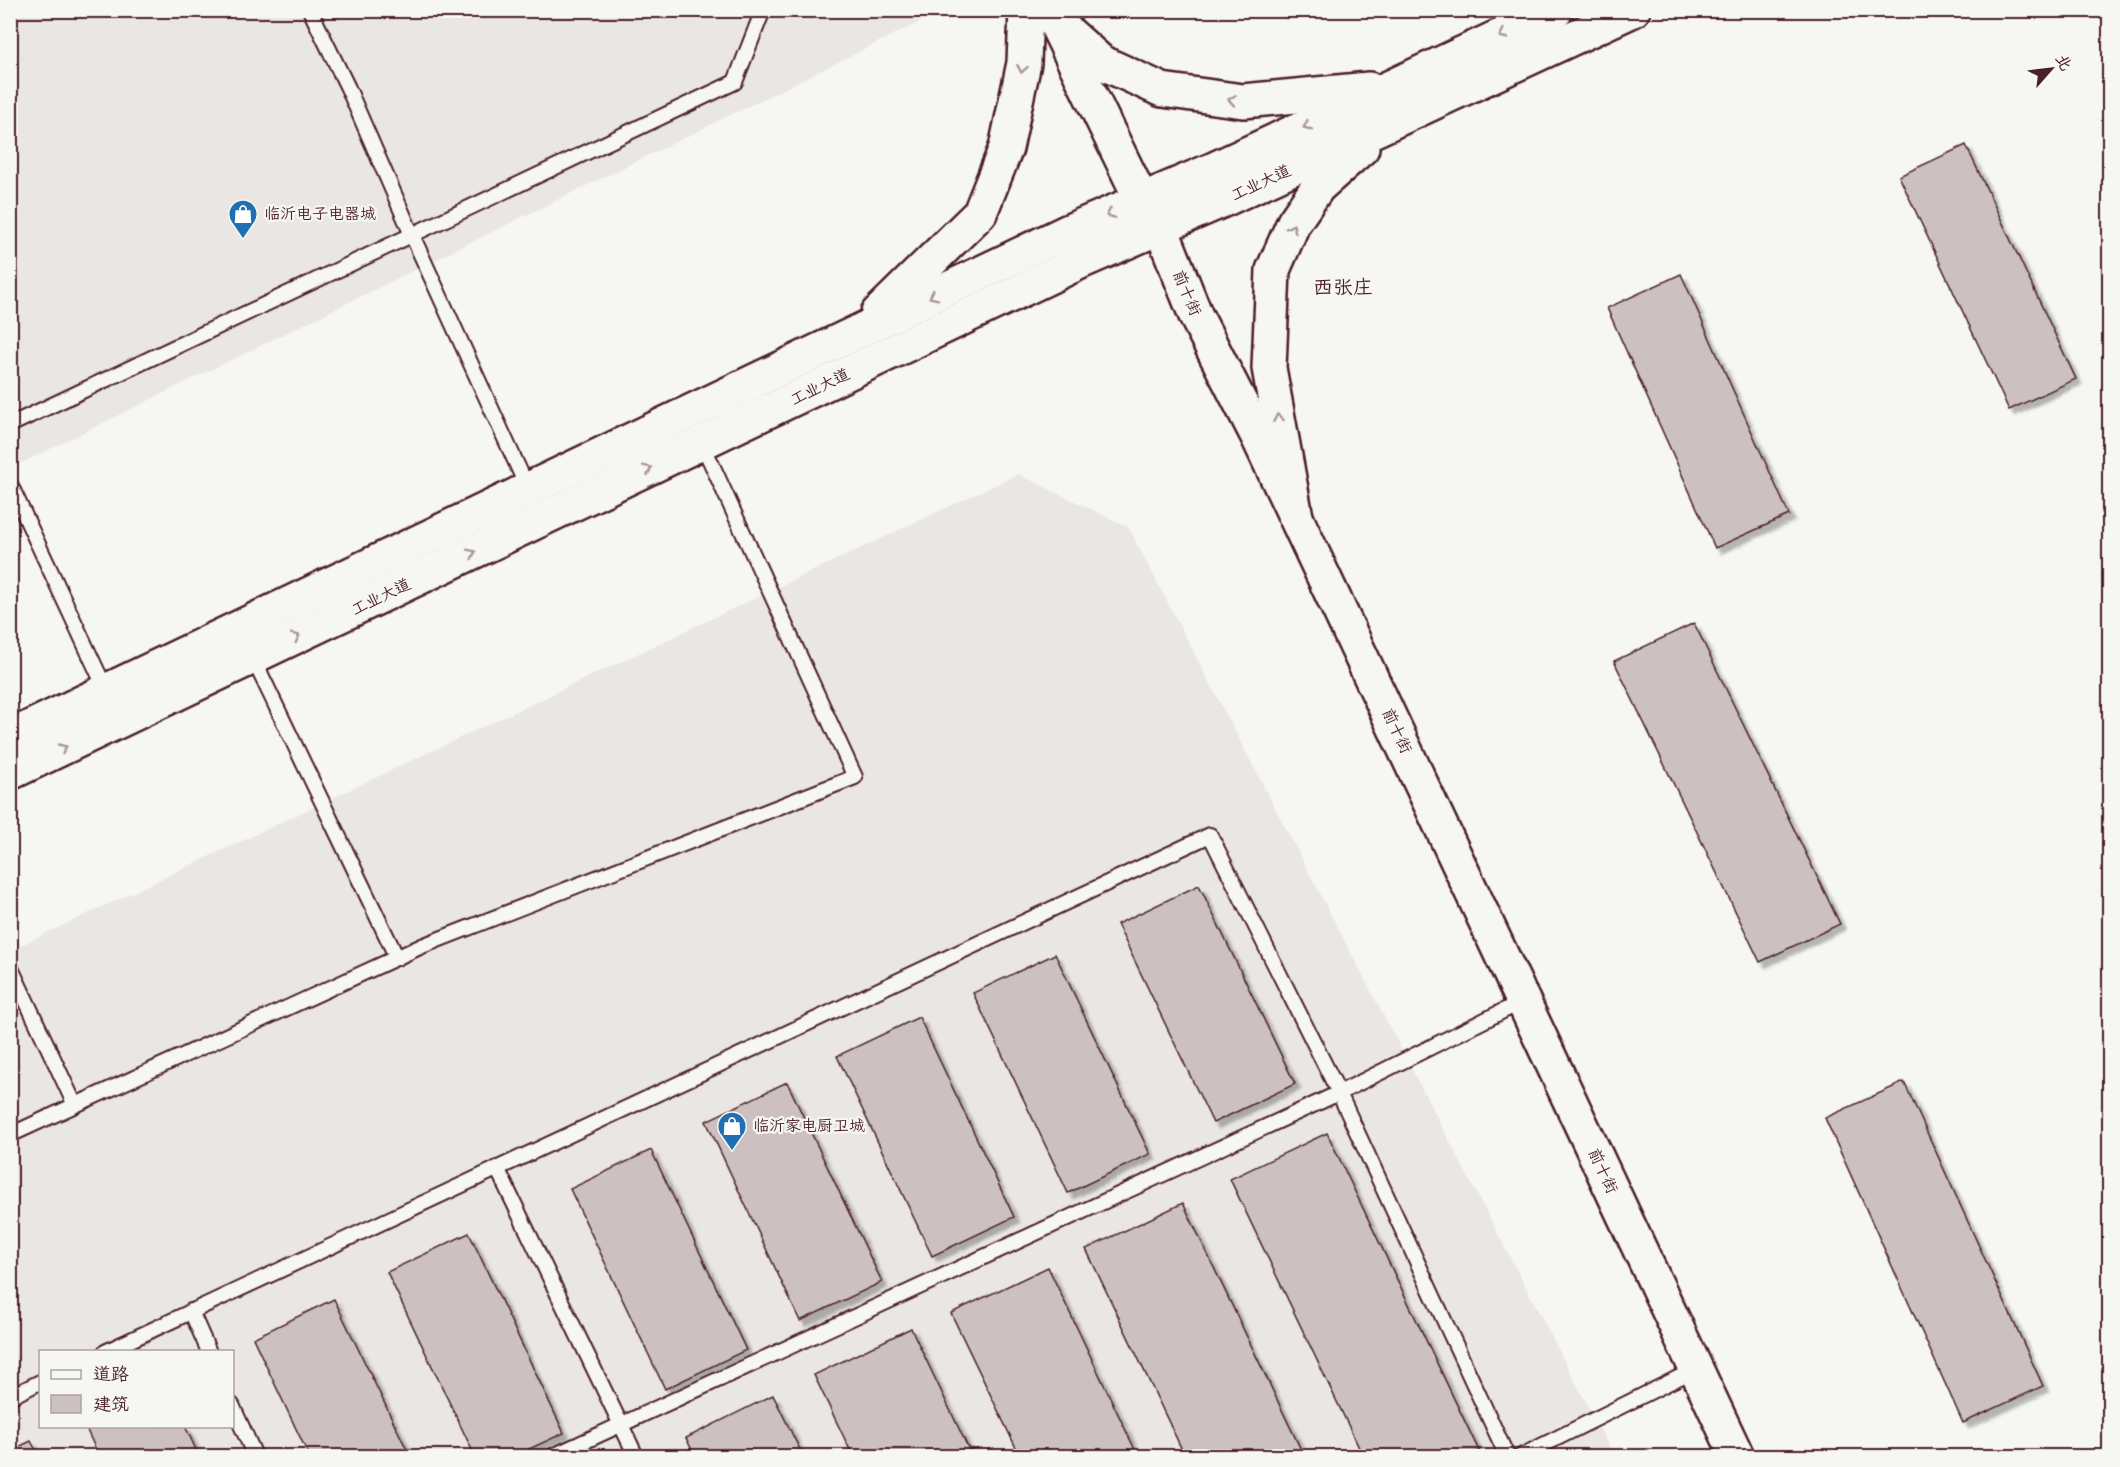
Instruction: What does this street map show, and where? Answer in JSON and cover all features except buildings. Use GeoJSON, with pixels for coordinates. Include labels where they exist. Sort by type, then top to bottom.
{"type":"FeatureCollection","features":[{"type":"Feature","properties":{"kind":"main road","name":"工业大道"},"geometry":{"type":"LineString","coordinates":[[10,737],[1069,231],[1142,201],[1556,10]]}},
{"type":"Feature","properties":{"kind":"main road","name":"工业大道"},"geometry":{"type":"LineString","coordinates":[[10,773],[1082,261],[1161,228],[1390,124],[1633,10]]}},
{"type":"Feature","properties":{"kind":"main road"},"geometry":{"type":"LineString","coordinates":[[857,333],[980,213],[1006,148],[1024,63],[1043,14],[1101,62],[1162,90],[1243,101],[1394,86]]}},
{"type":"Feature","properties":{"kind":"main road","name":"前十街"},"geometry":{"type":"LineString","coordinates":[[1043,14],[1142,201],[1161,228],[1196,316],[1296,517],[1737,1456]]}},
{"type":"Feature","properties":{"kind":"main road"},"geometry":{"type":"LineString","coordinates":[[1296,517],[1269,368],[1273,270],[1294,222],[1318,187],[1390,124]]}},
{"type":"Feature","properties":{"kind":"lane"},"geometry":{"type":"LineString","coordinates":[[310,10],[348,88],[528,490]]}},
{"type":"Feature","properties":{"kind":"lane"},"geometry":{"type":"LineString","coordinates":[[10,425],[735,82],[763,10]]}},
{"type":"Feature","properties":{"kind":"lane"},"geometry":{"type":"LineString","coordinates":[[10,1135],[422,946],[855,777],[702,443]]}},
{"type":"Feature","properties":{"kind":"lane"},"geometry":{"type":"LineString","coordinates":[[10,484],[106,692]]}},
{"type":"Feature","properties":{"kind":"lane"},"geometry":{"type":"LineString","coordinates":[[253,658],[397,958]]}},
{"type":"Feature","properties":{"kind":"lane"},"geometry":{"type":"LineString","coordinates":[[109,1350],[1210,835],[1339,1093],[1507,1456]]}},
{"type":"Feature","properties":{"kind":"lane"},"geometry":{"type":"LineString","coordinates":[[10,966],[75,1105]]}},
{"type":"Feature","properties":{"kind":"lane"},"geometry":{"type":"LineString","coordinates":[[553,1456],[1339,1093],[1523,1001]]}},
{"type":"Feature","properties":{"kind":"lane"},"geometry":{"type":"LineString","coordinates":[[497,1168],[636,1456]]}},
{"type":"Feature","properties":{"kind":"lane"},"geometry":{"type":"LineString","coordinates":[[191,1311],[208,1350]]}},
{"type":"Feature","properties":{"kind":"lane"},"geometry":{"type":"LineString","coordinates":[[1521,1456],[1696,1369]]}},
{"type":"Feature","properties":{"kind":"lane"},"geometry":{"type":"LineString","coordinates":[[10,1397],[39,1382]]}},
{"type":"Feature","properties":{"kind":"lane"},"geometry":{"type":"LineString","coordinates":[[234,1409],[255,1456]]}},
{"type":"Feature","properties":{"kind":"shaded area","name":"临沂电子电器城"},"geometry":{"type":"Polygon","coordinates":[[[11,11],[942,11],[11,468],[11,11]]]}},
{"type":"Feature","properties":{"kind":"shaded area","name":"临沂家电厨卫城"},"geometry":{"type":"Polygon","coordinates":[[[1018,474],[1128,527],[1614,1456],[11,1456],[11,950],[1018,474]]]}},
{"type":"Feature","properties":{"kind":"place","name":"临沂电子电器城"},"geometry":{"type":"Point","coordinates":[243,240]}},
{"type":"Feature","properties":{"kind":"place","name":"临沂家电厨卫城"},"geometry":{"type":"Point","coordinates":[732,1152]}},
{"type":"Feature","properties":{"kind":"district","name":"西张庄"},"geometry":{"type":"Point","coordinates":[1343,288]}}]}
